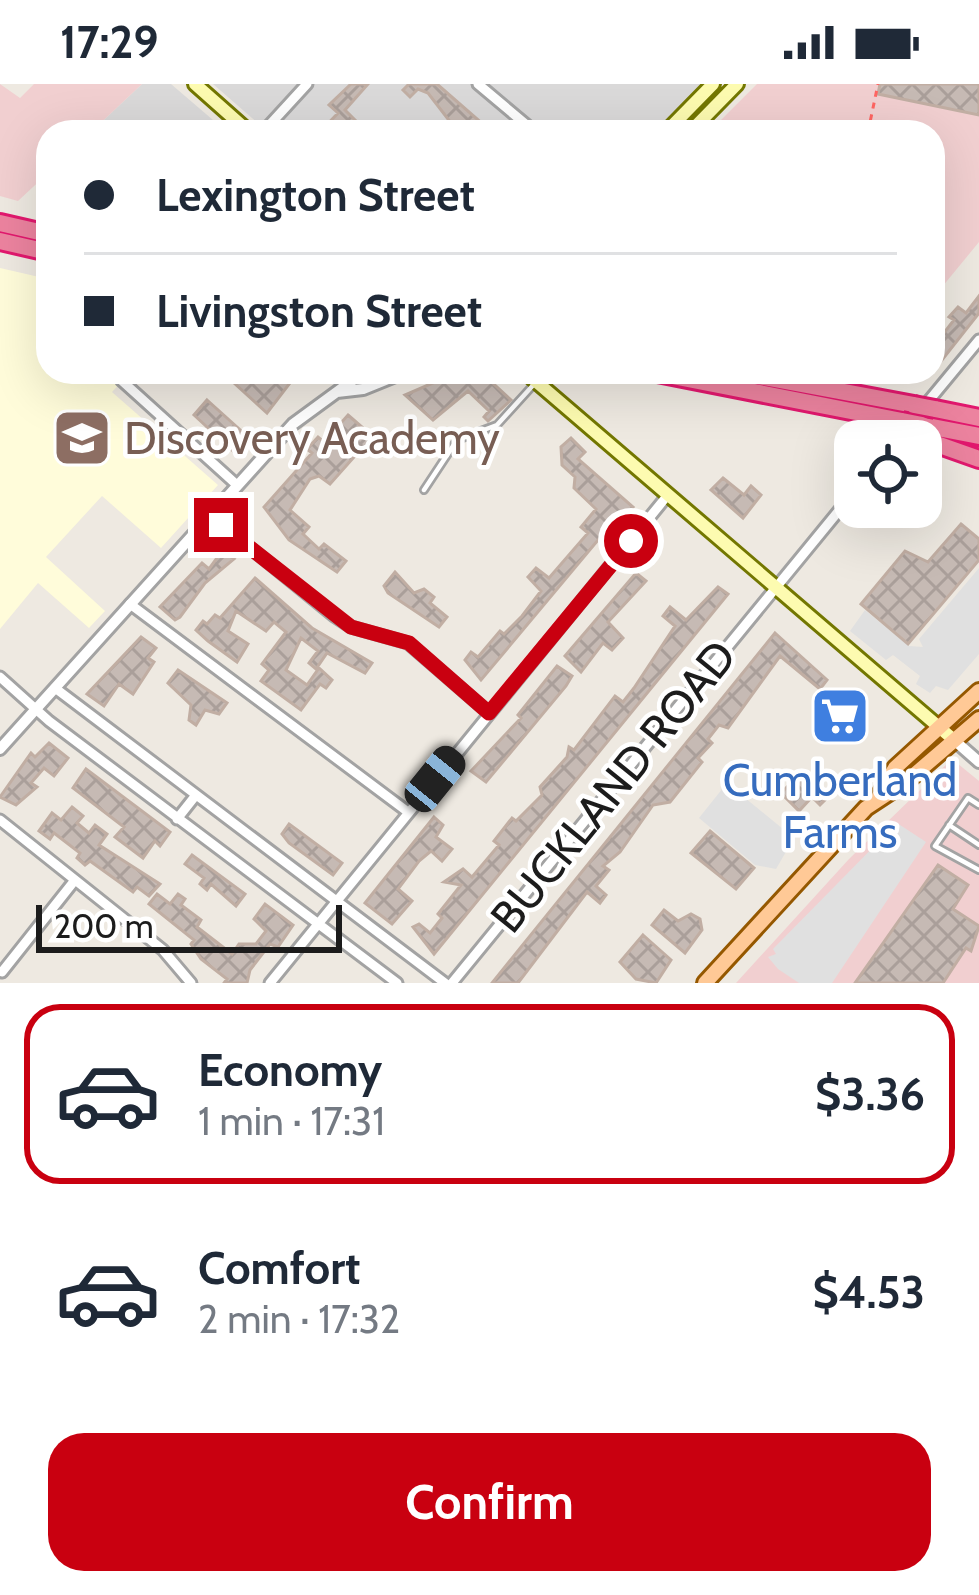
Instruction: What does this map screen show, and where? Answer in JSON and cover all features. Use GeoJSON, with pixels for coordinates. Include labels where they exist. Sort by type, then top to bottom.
{"type":"FeatureCollection","features":[{"type":"Feature","properties":{"kind":"highway"},"geometry":{"type":"LineString","coordinates":[[0,223],[36,231]]}},
{"type":"Feature","properties":{"kind":"highway"},"geometry":{"type":"LineString","coordinates":[[0,241],[36,249]]}},
{"type":"Feature","properties":{"kind":"highway"},"geometry":{"type":"LineString","coordinates":[[711,384],[868,420]]}},
{"type":"Feature","properties":{"kind":"highway"},"geometry":{"type":"LineString","coordinates":[[801,384],[979,418]]}},
{"type":"Feature","properties":{"kind":"highway"},"geometry":{"type":"LineString","coordinates":[[942,434],[979,436]]}},
{"type":"Feature","properties":{"kind":"highway"},"geometry":{"type":"LineString","coordinates":[[942,445],[979,459]]}},
{"type":"Feature","properties":{"kind":"main road"},"geometry":{"type":"LineString","coordinates":[[195,84],[236,120]]}},
{"type":"Feature","properties":{"kind":"main road"},"geometry":{"type":"LineString","coordinates":[[678,120],[713,84]]}},
{"type":"Feature","properties":{"kind":"main road"},"geometry":{"type":"LineString","coordinates":[[701,120],[732,86]]}},
{"type":"Feature","properties":{"kind":"main road"},"geometry":{"type":"LineString","coordinates":[[542,384],[954,740]]}},
{"type":"Feature","properties":{"kind":"main road"},"geometry":{"type":"LineString","coordinates":[[879,796],[885,780],[979,691]]}},
{"type":"Feature","properties":{"kind":"main road"},"geometry":{"type":"LineString","coordinates":[[705,983],[879,796],[907,782],[979,719]]}},
{"type":"Feature","properties":{"kind":"street"},"geometry":{"type":"LineString","coordinates":[[274,120],[308,84]]}},
{"type":"Feature","properties":{"kind":"street"},"geometry":{"type":"LineString","coordinates":[[478,84],[521,120]]}},
{"type":"Feature","properties":{"kind":"street"},"geometry":{"type":"LineString","coordinates":[[945,382],[979,340]]}},
{"type":"Feature","properties":{"kind":"street"},"geometry":{"type":"LineString","coordinates":[[125,384],[237,485]]}},
{"type":"Feature","properties":{"kind":"street"},"geometry":{"type":"LineString","coordinates":[[0,749],[300,417],[346,384]]}},
{"type":"Feature","properties":{"kind":"street"},"geometry":{"type":"LineString","coordinates":[[334,392],[356,384]]}},
{"type":"Feature","properties":{"kind":"street"},"geometry":{"type":"LineString","coordinates":[[914,420],[943,384]]}},
{"type":"Feature","properties":{"kind":"street"},"geometry":{"type":"LineString","coordinates":[[271,983],[667,496]]}},
{"type":"Feature","properties":{"kind":"street"},"geometry":{"type":"LineString","coordinates":[[210,515],[351,627],[409,643],[489,713]]}},
{"type":"Feature","properties":{"kind":"street","name":"BUCKLAND ROAD"},"geometry":{"type":"LineString","coordinates":[[448,983],[834,517]]}},
{"type":"Feature","properties":{"kind":"street"},"geometry":{"type":"LineString","coordinates":[[130,604],[408,812]]}},
{"type":"Feature","properties":{"kind":"street"},"geometry":{"type":"LineString","coordinates":[[0,676],[177,819],[397,983]]}},
{"type":"Feature","properties":{"kind":"street"},"geometry":{"type":"LineString","coordinates":[[55,688],[448,983]]}},
{"type":"Feature","properties":{"kind":"street"},"geometry":{"type":"LineString","coordinates":[[954,740],[979,762]]}},
{"type":"Feature","properties":{"kind":"street"},"geometry":{"type":"LineString","coordinates":[[177,819],[196,795]]}},
{"type":"Feature","properties":{"kind":"street"},"geometry":{"type":"LineString","coordinates":[[0,820],[164,950],[190,983]]}},
{"type":"Feature","properties":{"kind":"street"},"geometry":{"type":"LineString","coordinates":[[2,972],[75,880]]}},
{"type":"Feature","properties":{"kind":"street"},"geometry":{"type":"LineString","coordinates":[[168,983],[177,972]]}},
{"type":"Feature","properties":{"kind":"lane"},"geometry":{"type":"LineString","coordinates":[[424,490],[458,440],[497,425],[530,384]]}},
{"type":"Feature","properties":{"kind":"lane"},"geometry":{"type":"LineString","coordinates":[[979,805],[968,798],[935,846],[979,870]]}},
{"type":"Feature","properties":{"kind":"lane"},"geometry":{"type":"LineString","coordinates":[[949,825],[979,845]]}},
{"type":"Feature","properties":{"kind":"path"},"geometry":{"type":"LineString","coordinates":[[870,120],[878,84]]}},
{"type":"Feature","properties":{"kind":"shaded area"},"geometry":{"type":"Polygon","coordinates":[[[0,84],[20,98],[34,84],[142,84],[104,120],[36,120],[36,184],[18,201],[0,196],[0,84]]]}},
{"type":"Feature","properties":{"kind":"shaded area"},"geometry":{"type":"Polygon","coordinates":[[[142,84],[171,84],[213,120],[104,120],[142,84]]]}},
{"type":"Feature","properties":{"kind":"shaded area"},"geometry":{"type":"Polygon","coordinates":[[[213,84],[704,84],[669,120],[254,120],[213,84]]]}},
{"type":"Feature","properties":{"kind":"shaded area"},"geometry":{"type":"Polygon","coordinates":[[[757,84],[979,84],[979,242],[945,283],[945,120],[721,120],[757,84]]]}},
{"type":"Feature","properties":{"kind":"shaded area","name":"Discovery Academy"},"geometry":{"type":"Polygon","coordinates":[[[0,268],[36,276],[36,384],[120,384],[112,392],[218,485],[161,548],[102,496],[46,557],[105,611],[89,628],[38,583],[0,629],[0,268]]]}},
{"type":"Feature","properties":{"kind":"shaded area"},"geometry":{"type":"Polygon","coordinates":[[[979,568],[979,654],[948,690],[936,686],[930,693],[916,684],[920,676],[893,655],[886,660],[850,631],[865,610],[909,646],[923,647],[919,639],[979,568]]]}},
{"type":"Feature","properties":{"kind":"shaded area"},"geometry":{"type":"Polygon","coordinates":[[[952,759],[979,781],[979,983],[736,983],[849,859],[952,759]]]}},
{"type":"Feature","properties":{"kind":"shaded area"},"geometry":{"type":"Polygon","coordinates":[[[723,788],[733,788],[794,838],[776,869],[755,865],[699,818],[723,788]]]}},
{"type":"Feature","properties":{"kind":"shaded area"},"geometry":{"type":"Polygon","coordinates":[[[897,823],[926,842],[832,983],[799,983],[778,969],[768,957],[776,954],[773,949],[897,823]]]}},
{"type":"Feature","properties":{"kind":"building"},"geometry":{"type":"Polygon","coordinates":[[[351,84],[368,84],[345,110],[355,120],[331,120],[338,113],[329,105],[351,84]]]}},
{"type":"Feature","properties":{"kind":"building"},"geometry":{"type":"Polygon","coordinates":[[[409,84],[437,84],[478,120],[449,120],[428,93],[418,89],[410,97],[403,90],[409,84]]]}},
{"type":"Feature","properties":{"kind":"building"},"geometry":{"type":"Polygon","coordinates":[[[880,84],[979,84],[979,115],[878,94],[880,84]]]}},
{"type":"Feature","properties":{"kind":"building"},"geometry":{"type":"Polygon","coordinates":[[[979,296],[979,313],[945,356],[945,332],[954,320],[949,317],[958,307],[966,313],[979,296]]]}},
{"type":"Feature","properties":{"kind":"building"},"geometry":{"type":"Polygon","coordinates":[[[235,384],[289,384],[267,413],[235,384]]]}},
{"type":"Feature","properties":{"kind":"building"},"geometry":{"type":"Polygon","coordinates":[[[430,384],[494,384],[511,400],[488,421],[484,417],[489,411],[468,391],[433,420],[405,395],[430,384]]]}},
{"type":"Feature","properties":{"kind":"building"},"geometry":{"type":"Polygon","coordinates":[[[207,400],[247,436],[233,451],[194,415],[207,400]]]}},
{"type":"Feature","properties":{"kind":"building"},"geometry":{"type":"Polygon","coordinates":[[[348,415],[378,441],[368,453],[362,448],[330,484],[319,476],[310,479],[290,510],[309,527],[303,534],[319,549],[324,544],[346,561],[337,572],[289,540],[264,507],[312,453],[307,449],[318,437],[324,442],[348,415]]]}},
{"type":"Feature","properties":{"kind":"building"},"geometry":{"type":"Polygon","coordinates":[[[571,438],[585,452],[578,459],[633,507],[598,540],[481,680],[465,660],[471,652],[478,657],[500,631],[504,634],[522,616],[541,591],[528,577],[536,568],[549,578],[588,533],[581,527],[596,509],[574,488],[575,477],[562,465],[561,447],[571,438]]]}},
{"type":"Feature","properties":{"kind":"building"},"geometry":{"type":"Polygon","coordinates":[[[723,478],[744,495],[751,486],[761,495],[743,518],[711,490],[723,478]]]}},
{"type":"Feature","properties":{"kind":"building"},"geometry":{"type":"Polygon","coordinates":[[[961,524],[979,539],[979,560],[908,644],[861,604],[905,551],[928,562],[961,524]]]}},
{"type":"Feature","properties":{"kind":"building"},"geometry":{"type":"Polygon","coordinates":[[[222,551],[234,559],[205,583],[180,617],[175,620],[160,607],[202,563],[209,569],[222,551]]]}},
{"type":"Feature","properties":{"kind":"building"},"geometry":{"type":"Polygon","coordinates":[[[395,572],[414,593],[424,589],[434,597],[430,603],[447,617],[439,627],[388,593],[384,586],[395,572]]]}},
{"type":"Feature","properties":{"kind":"building"},"geometry":{"type":"Polygon","coordinates":[[[636,573],[646,581],[608,622],[623,638],[612,650],[603,643],[581,672],[565,656],[636,573]]]}},
{"type":"Feature","properties":{"kind":"building"},"geometry":{"type":"Polygon","coordinates":[[[255,578],[312,628],[372,663],[365,673],[327,653],[316,669],[309,663],[318,651],[301,638],[286,670],[307,685],[319,668],[332,680],[326,688],[320,684],[301,710],[261,681],[269,670],[262,664],[286,632],[274,622],[266,631],[236,611],[228,631],[248,644],[237,662],[196,630],[215,615],[220,618],[255,578]]]}},
{"type":"Feature","properties":{"kind":"building"},"geometry":{"type":"Polygon","coordinates":[[[718,587],[728,594],[434,954],[413,927],[419,924],[430,933],[442,918],[438,914],[461,885],[444,882],[463,869],[472,877],[499,845],[494,841],[512,818],[516,821],[542,795],[540,787],[567,757],[569,747],[574,750],[615,696],[623,702],[675,626],[663,616],[670,607],[686,620],[718,587]]]}},
{"type":"Feature","properties":{"kind":"building"},"geometry":{"type":"Polygon","coordinates":[[[775,633],[827,680],[820,689],[780,656],[728,728],[719,725],[708,739],[712,743],[698,758],[702,762],[670,802],[653,805],[620,852],[603,866],[609,870],[596,886],[606,895],[600,903],[587,892],[518,983],[492,983],[775,633]]]}},
{"type":"Feature","properties":{"kind":"building"},"geometry":{"type":"Polygon","coordinates":[[[141,637],[156,648],[148,658],[154,662],[133,694],[119,684],[104,706],[87,694],[141,637]]]}},
{"type":"Feature","properties":{"kind":"building"},"geometry":{"type":"Polygon","coordinates":[[[557,666],[572,676],[566,686],[486,782],[471,771],[521,718],[518,715],[557,666]]]}},
{"type":"Feature","properties":{"kind":"building"},"geometry":{"type":"Polygon","coordinates":[[[178,670],[227,703],[219,714],[205,710],[196,725],[189,720],[191,705],[168,683],[178,670]]]}},
{"type":"Feature","properties":{"kind":"building"},"geometry":{"type":"Polygon","coordinates":[[[841,696],[857,713],[837,734],[821,720],[841,696]]]}},
{"type":"Feature","properties":{"kind":"building"},"geometry":{"type":"Polygon","coordinates":[[[49,743],[68,758],[54,776],[44,768],[31,783],[37,787],[16,805],[0,797],[31,753],[35,757],[49,743]]]}},
{"type":"Feature","properties":{"kind":"building"},"geometry":{"type":"Polygon","coordinates":[[[86,769],[170,832],[160,846],[155,841],[143,858],[115,837],[124,827],[73,788],[86,769]]]}},
{"type":"Feature","properties":{"kind":"building"},"geometry":{"type":"Polygon","coordinates":[[[802,772],[828,797],[820,805],[812,797],[799,811],[781,793],[802,772]]]}},
{"type":"Feature","properties":{"kind":"building"},"geometry":{"type":"Polygon","coordinates":[[[72,807],[83,816],[77,823],[89,833],[95,825],[107,834],[99,845],[160,884],[149,896],[137,887],[133,892],[90,861],[85,865],[77,858],[80,853],[54,833],[50,839],[39,831],[52,813],[61,820],[72,807]]]}},
{"type":"Feature","properties":{"kind":"building"},"geometry":{"type":"Polygon","coordinates":[[[434,817],[443,825],[436,837],[452,849],[442,861],[431,851],[419,861],[398,889],[412,901],[392,924],[365,903],[434,817]]]}},
{"type":"Feature","properties":{"kind":"building"},"geometry":{"type":"Polygon","coordinates":[[[289,824],[342,863],[333,875],[289,843],[282,834],[289,824]]]}},
{"type":"Feature","properties":{"kind":"building"},"geometry":{"type":"Polygon","coordinates":[[[710,831],[754,868],[736,889],[691,853],[710,831]]]}},
{"type":"Feature","properties":{"kind":"building"},"geometry":{"type":"Polygon","coordinates":[[[192,855],[245,894],[236,906],[211,884],[207,890],[200,884],[204,878],[185,864],[192,855]]]}},
{"type":"Feature","properties":{"kind":"building"},"geometry":{"type":"Polygon","coordinates":[[[938,865],[968,885],[953,909],[979,926],[971,951],[966,948],[943,983],[855,983],[938,865]]]}},
{"type":"Feature","properties":{"kind":"building"},"geometry":{"type":"Polygon","coordinates":[[[157,894],[170,904],[178,894],[185,899],[181,905],[201,920],[197,927],[232,954],[239,944],[256,944],[266,931],[254,919],[265,904],[293,925],[278,947],[270,944],[250,970],[247,983],[224,983],[227,979],[201,959],[191,944],[194,940],[149,904],[157,894]]]}},
{"type":"Feature","properties":{"kind":"building"},"geometry":{"type":"Polygon","coordinates":[[[664,910],[678,921],[691,914],[700,919],[702,930],[685,953],[652,925],[664,910]]]}},
{"type":"Feature","properties":{"kind":"building"},"geometry":{"type":"Polygon","coordinates":[[[643,935],[671,960],[656,983],[636,979],[620,962],[643,935]]]}},
{"type":"Feature","properties":{"kind":"place","name":"Discovery Academy"},"geometry":{"type":"Point","coordinates":[82,438]}},
{"type":"Feature","properties":{"kind":"place","name":"Cumberland Farms"},"geometry":{"type":"Point","coordinates":[840,716]}},
{"type":"Feature","properties":{"kind":"route"},"geometry":{"type":"LineString","coordinates":[[221,525],[351,627],[409,643],[489,713],[631,541]]}}]}
